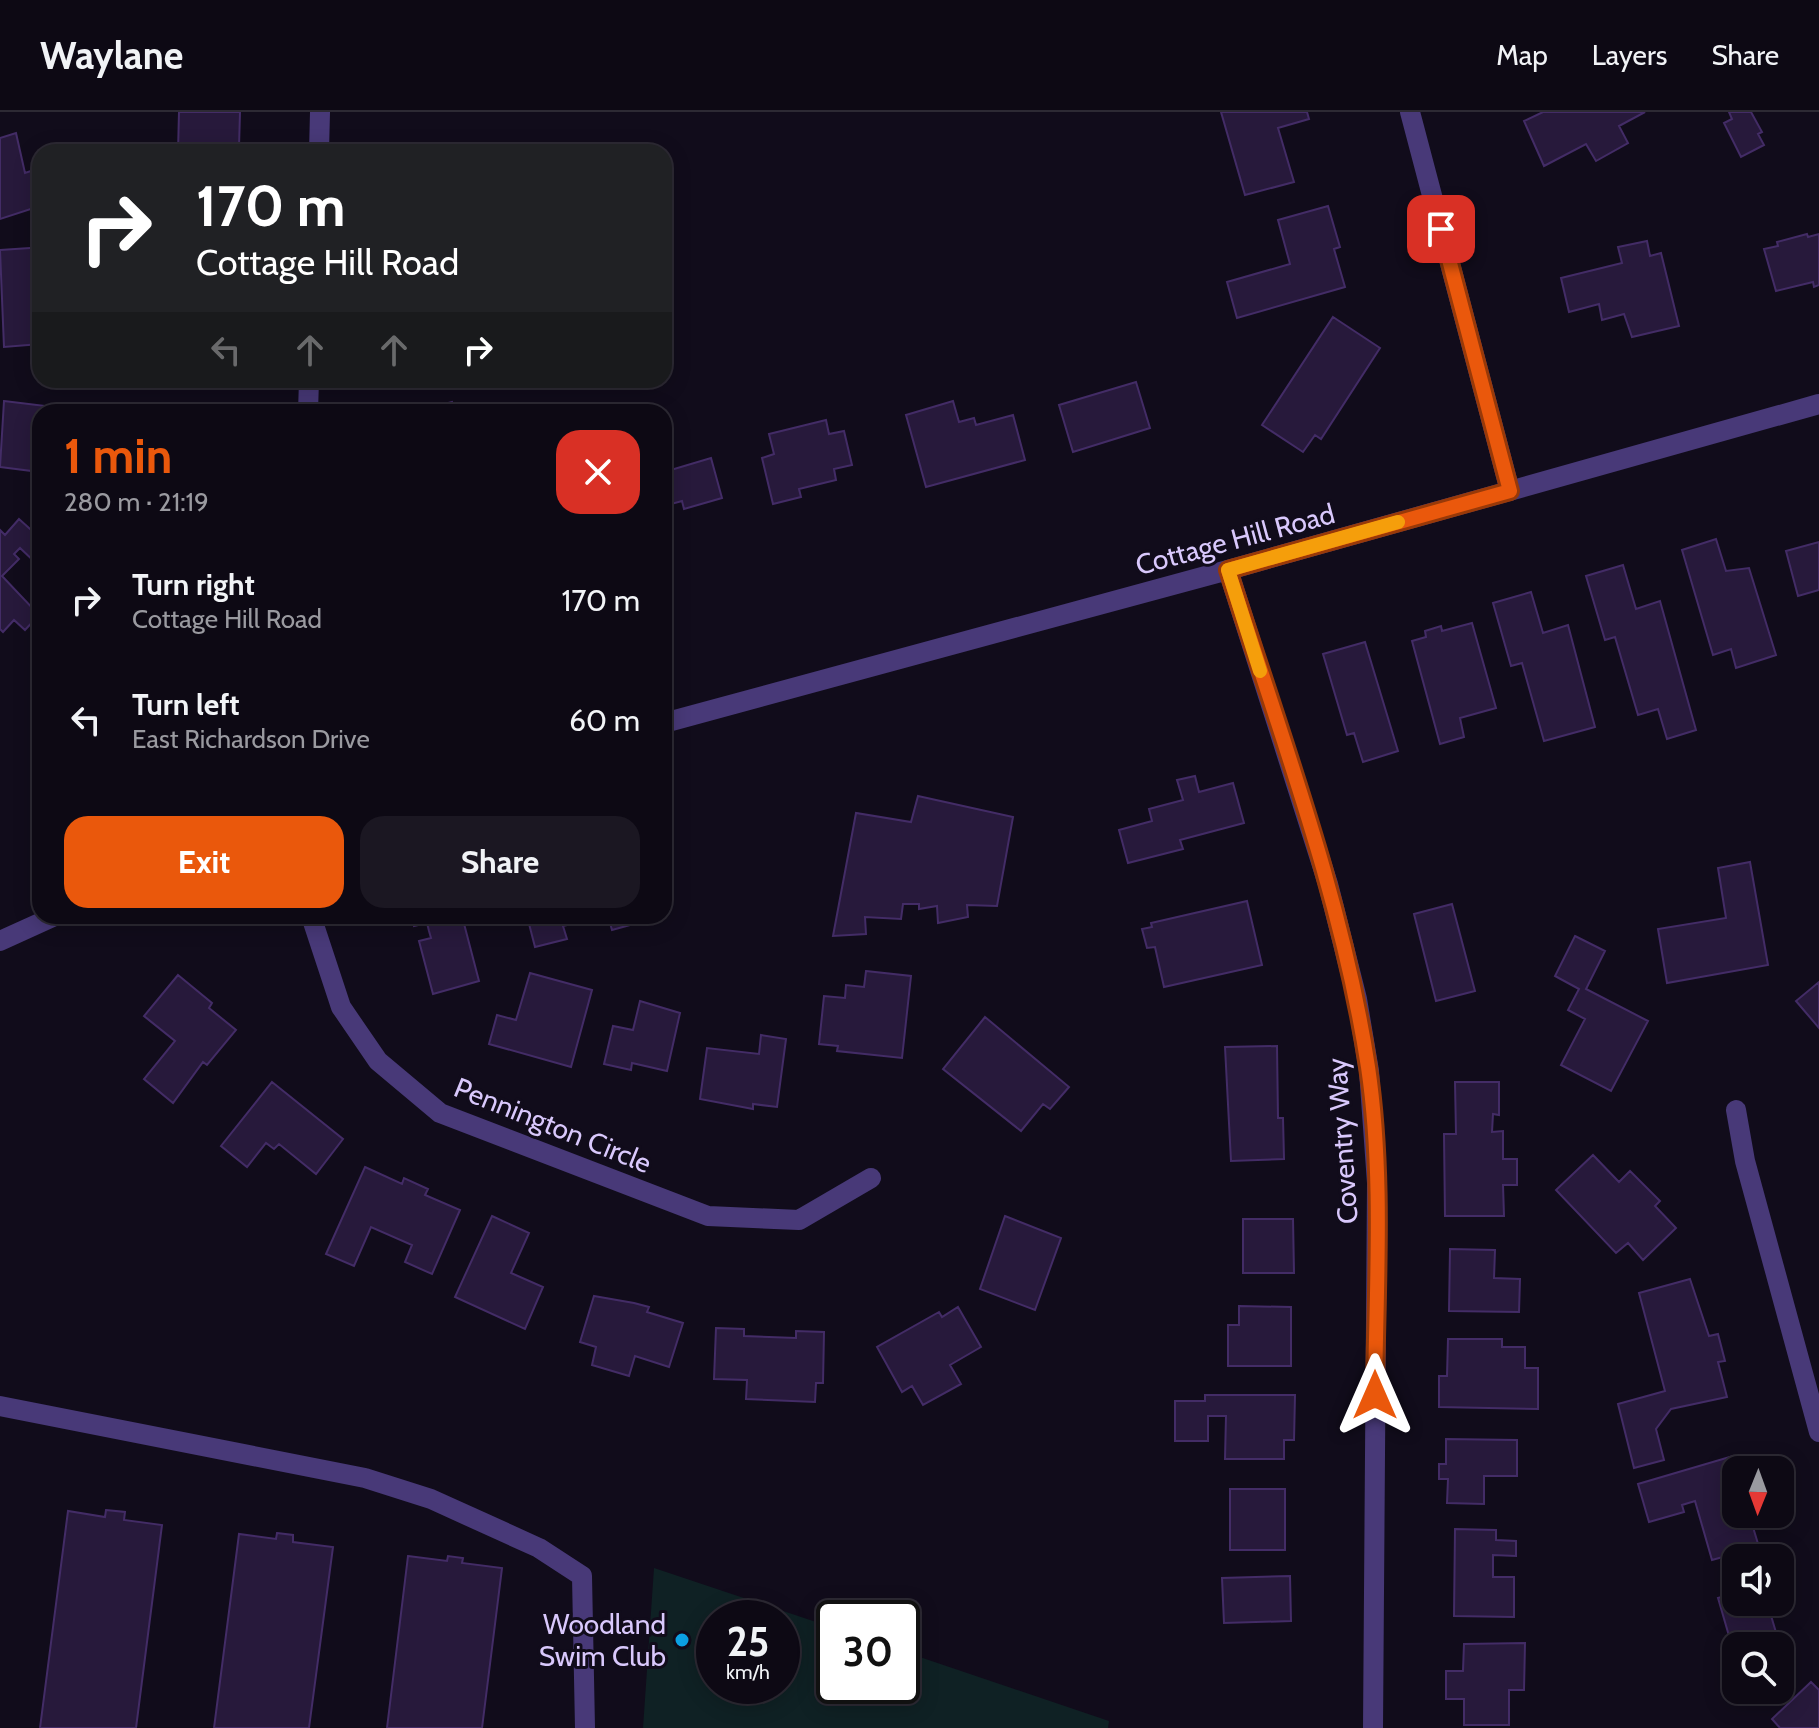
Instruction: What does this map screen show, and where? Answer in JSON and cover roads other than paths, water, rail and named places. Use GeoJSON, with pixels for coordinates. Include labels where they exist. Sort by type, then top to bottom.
{"type":"FeatureCollection","features":[{"type":"Feature","properties":{"kind":"street"},"geometry":{"type":"LineString","coordinates":[[319,144],[320,112]]}},
{"type":"Feature","properties":{"kind":"street"},"geometry":{"type":"LineString","coordinates":[[1410,112],[1510,491]]}},
{"type":"Feature","properties":{"kind":"street","name":"Cottage Hill Road"},"geometry":{"type":"LineString","coordinates":[[672,721],[1228,570],[1819,404]]}},
{"type":"Feature","properties":{"kind":"street","name":"Coventry Way"},"geometry":{"type":"LineString","coordinates":[[1228,570],[1328,884],[1357,999],[1369,1071],[1377,1183],[1373,1728]]}},
{"type":"Feature","properties":{"kind":"street"},"geometry":{"type":"LineString","coordinates":[[0,941],[37,924]]}},
{"type":"Feature","properties":{"kind":"street","name":"Pennington Circle"},"geometry":{"type":"LineString","coordinates":[[314,924],[341,1007],[378,1061],[440,1113],[708,1216],[799,1220],[871,1178]]}},
{"type":"Feature","properties":{"kind":"street"},"geometry":{"type":"LineString","coordinates":[[1736,1110],[1745,1161],[1819,1432]]}},
{"type":"Feature","properties":{"kind":"street"},"geometry":{"type":"LineString","coordinates":[[0,1406],[365,1478],[431,1499],[539,1548],[582,1576],[585,1728]]}},
{"type":"Feature","properties":{"kind":"place","name":"Woodland Swim Club"},"geometry":{"type":"Point","coordinates":[682,1640]}}]}
